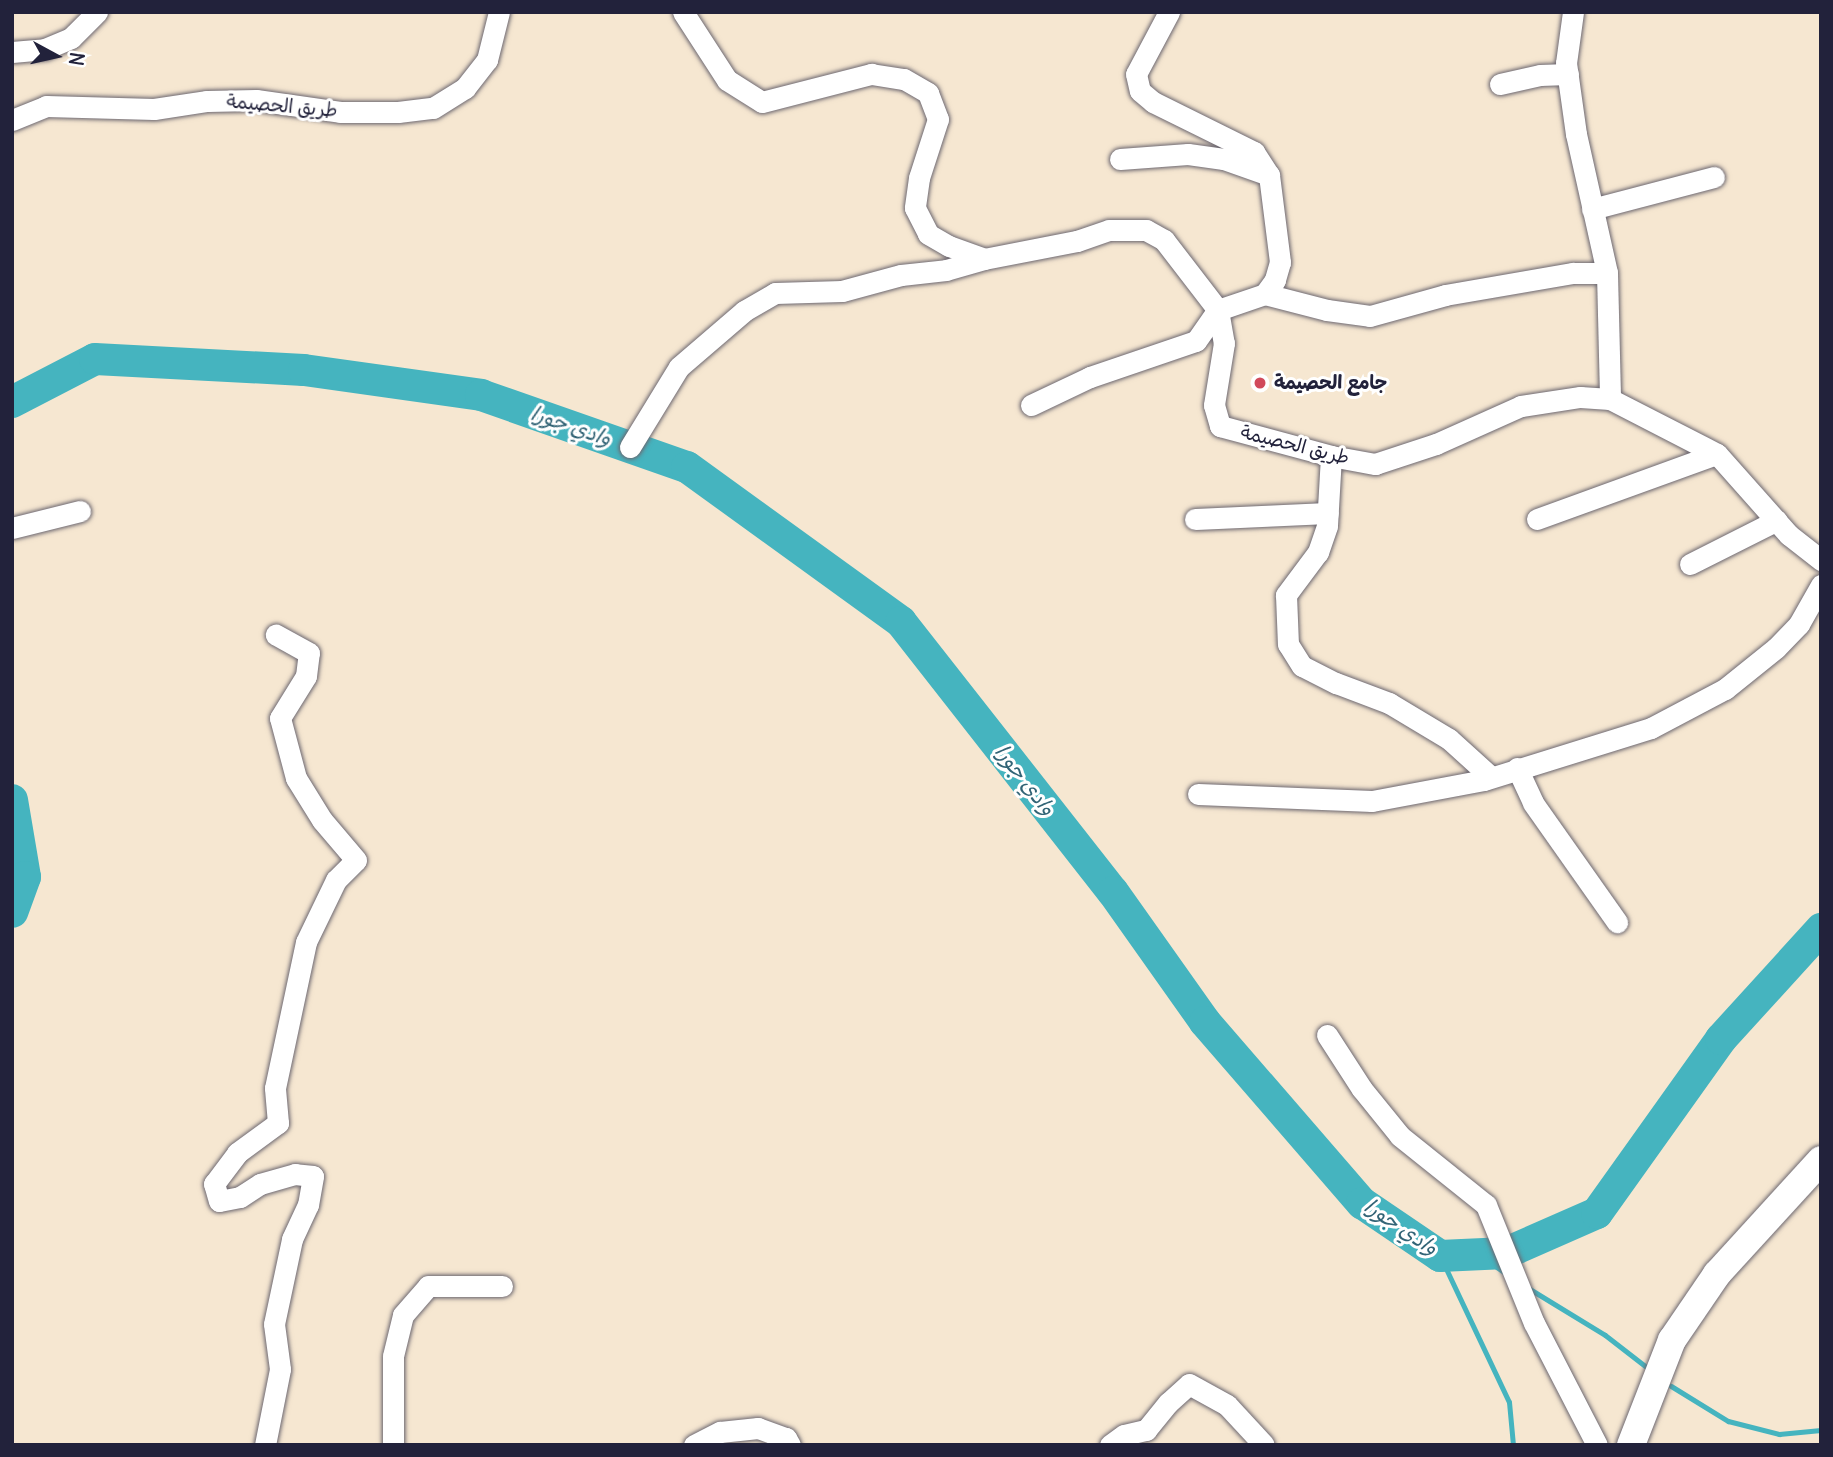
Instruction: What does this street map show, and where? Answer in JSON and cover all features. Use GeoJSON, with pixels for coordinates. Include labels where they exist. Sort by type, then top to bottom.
{"type":"FeatureCollection","features":[{"type":"Feature","properties":{"kind":"main road"},"geometry":{"type":"LineString","coordinates":[[1631,1445],[1672,1340],[1717,1274],[1821,1160]]}},
{"type":"Feature","properties":{"kind":"street"},"geometry":{"type":"LineString","coordinates":[[12,52],[45,49],[71,38],[97,12]]}},
{"type":"Feature","properties":{"kind":"street","name":"طريق الحصيمة"},"geometry":{"type":"LineString","coordinates":[[12,120],[46,106],[154,108],[207,100],[256,100],[340,112],[398,112],[433,108],[465,88],[487,60],[499,12]]}},
{"type":"Feature","properties":{"kind":"street"},"geometry":{"type":"LineString","coordinates":[[683,12],[727,80],[762,102],[871,74],[904,79],[928,93],[938,119],[919,178],[915,208],[928,234],[949,246],[984,259]]}},
{"type":"Feature","properties":{"kind":"street"},"geometry":{"type":"LineString","coordinates":[[1169,12],[1136,74],[1140,91],[1153,102],[1254,152],[1269,175],[1280,262],[1275,281],[1265,294]]}},
{"type":"Feature","properties":{"kind":"street"},"geometry":{"type":"LineString","coordinates":[[1573,12],[1566,63],[1592,209],[1607,273],[1610,399]]}},
{"type":"Feature","properties":{"kind":"street"},"geometry":{"type":"LineString","coordinates":[[1500,84],[1540,75],[1568,74]]}},
{"type":"Feature","properties":{"kind":"street"},"geometry":{"type":"LineString","coordinates":[[1120,159],[1188,154],[1224,159],[1269,175]]}},
{"type":"Feature","properties":{"kind":"street"},"geometry":{"type":"LineString","coordinates":[[1592,209],[1714,177]]}},
{"type":"Feature","properties":{"kind":"street","name":"طريق الحصيمة"},"geometry":{"type":"LineString","coordinates":[[630,447],[679,367],[744,311],[775,293],[842,290],[901,275],[946,271],[984,259],[1077,241],[1109,230],[1146,230],[1164,240],[1218,310],[1224,343],[1214,405],[1220,426],[1331,457],[1375,464],[1436,444],[1521,407],[1580,397],[1610,399],[1717,454],[1777,520],[1821,560]]}},
{"type":"Feature","properties":{"kind":"street"},"geometry":{"type":"LineString","coordinates":[[1031,405],[1090,377],[1196,341],[1218,310],[1265,294],[1327,310],[1370,316],[1445,295],[1511,282],[1573,273],[1607,273]]}},
{"type":"Feature","properties":{"kind":"street"},"geometry":{"type":"LineString","coordinates":[[1537,519],[1717,454]]}},
{"type":"Feature","properties":{"kind":"street"},"geometry":{"type":"LineString","coordinates":[[1331,457],[1328,513],[1318,552],[1286,595],[1288,644],[1302,666],[1336,683],[1390,703],[1449,739],[1491,777]]}},
{"type":"Feature","properties":{"kind":"street"},"geometry":{"type":"LineString","coordinates":[[12,528],[80,511]]}},
{"type":"Feature","properties":{"kind":"street"},"geometry":{"type":"LineString","coordinates":[[1195,519],[1328,513]]}},
{"type":"Feature","properties":{"kind":"street"},"geometry":{"type":"LineString","coordinates":[[1690,564],[1777,520]]}},
{"type":"Feature","properties":{"kind":"street"},"geometry":{"type":"LineString","coordinates":[[1198,794],[1372,801],[1491,777],[1651,728],[1725,689],[1776,648],[1799,624],[1821,585]]}},
{"type":"Feature","properties":{"kind":"street"},"geometry":{"type":"LineString","coordinates":[[265,1445],[280,1369],[274,1324],[292,1239],[307,1205],[313,1176],[295,1174],[260,1184],[240,1196],[219,1201],[215,1184],[237,1153],[278,1123],[275,1088],[306,942],[336,880],[356,860],[322,820],[296,778],[280,718],[306,676],[309,653],[276,635]]}},
{"type":"Feature","properties":{"kind":"street"},"geometry":{"type":"LineString","coordinates":[[1517,768],[1533,803],[1617,922]]}},
{"type":"Feature","properties":{"kind":"street"},"geometry":{"type":"LineString","coordinates":[[1327,1035],[1362,1089],[1400,1136],[1486,1205],[1534,1323],[1597,1445]]}},
{"type":"Feature","properties":{"kind":"street"},"geometry":{"type":"LineString","coordinates":[[393,1445],[393,1356],[403,1315],[428,1286],[502,1286]]}},
{"type":"Feature","properties":{"kind":"street"},"geometry":{"type":"LineString","coordinates":[[1110,1445],[1124,1435],[1146,1430],[1168,1403],[1189,1384],[1227,1405],[1264,1445]]}},
{"type":"Feature","properties":{"kind":"street"},"geometry":{"type":"LineString","coordinates":[[694,1445],[720,1432],[758,1428],[786,1438],[790,1445]]}},
{"type":"Feature","properties":{"kind":"waterway","name":"وادي جورا"},"geometry":{"type":"LineString","coordinates":[[12,402],[95,359],[304,370],[481,395],[687,467],[901,622],[1113,892],[1205,1022],[1362,1203],[1440,1256],[1506,1253],[1597,1213],[1721,1039],[1821,929]]}},
{"type":"Feature","properties":{"kind":"waterway","name":"وادي جورا"},"geometry":{"type":"LineString","coordinates":[[12,800],[25,877],[12,912]]}},
{"type":"Feature","properties":{"kind":"waterway"},"geometry":{"type":"LineString","coordinates":[[1478,1254],[1505,1273]]}},
{"type":"Feature","properties":{"kind":"waterway"},"geometry":{"type":"LineString","coordinates":[[1440,1256],[1509,1402],[1513,1445]]}},
{"type":"Feature","properties":{"kind":"waterway"},"geometry":{"type":"LineString","coordinates":[[1528,1288],[1605,1335],[1645,1366]]}},
{"type":"Feature","properties":{"kind":"waterway"},"geometry":{"type":"LineString","coordinates":[[1671,1386],[1728,1421],[1779,1434],[1821,1430]]}},
{"type":"Feature","properties":{"kind":"place","name":"جامع الحصيمة"},"geometry":{"type":"Point","coordinates":[1260,383]}}]}
